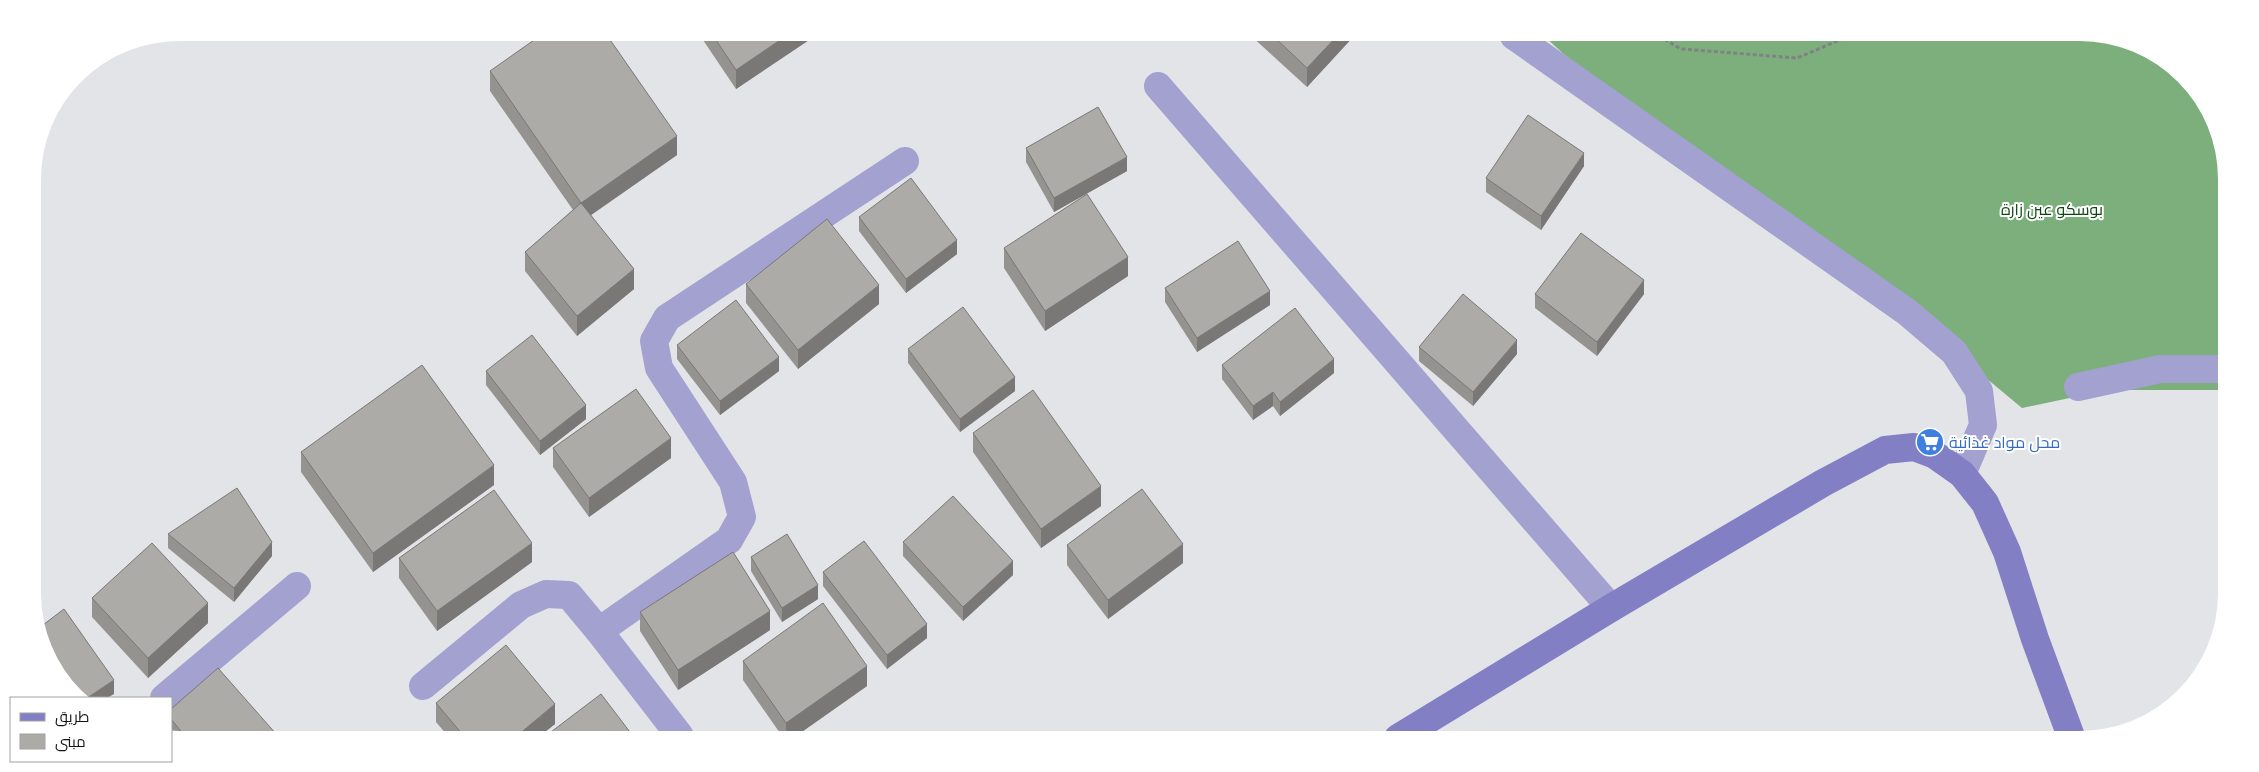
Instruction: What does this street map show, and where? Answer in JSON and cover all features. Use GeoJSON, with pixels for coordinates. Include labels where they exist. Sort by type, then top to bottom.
{"type":"FeatureCollection","features":[{"type":"Feature","properties":{"kind":"main road"},"geometry":{"type":"LineString","coordinates":[[1411,730],[1611,608],[1823,483],[1885,450],[1914,447],[1935,455],[1962,474],[1985,503],[2007,552],[2035,639],[2069,730]]}},
{"type":"Feature","properties":{"kind":"street"},"geometry":{"type":"LineString","coordinates":[[1521,41],[1907,312],[1954,352],[1979,391],[1983,425],[1962,474]]}},
{"type":"Feature","properties":{"kind":"street"},"geometry":{"type":"LineString","coordinates":[[1158,86],[1611,608]]}},
{"type":"Feature","properties":{"kind":"street"},"geometry":{"type":"LineString","coordinates":[[599,631],[729,540],[742,517],[733,482],[659,368],[654,341],[667,318],[905,161]]}},
{"type":"Feature","properties":{"kind":"street"},"geometry":{"type":"LineString","coordinates":[[2078,387],[2160,369],[2218,369]]}},
{"type":"Feature","properties":{"kind":"street"},"geometry":{"type":"LineString","coordinates":[[165,697],[297,586]]}},
{"type":"Feature","properties":{"kind":"street"},"geometry":{"type":"LineString","coordinates":[[422,686],[521,605],[546,594],[569,595],[676,731]]}},
{"type":"Feature","properties":{"kind":"path"},"geometry":{"type":"LineString","coordinates":[[1667,41],[1681,49],[1797,58],[1837,41]]}},
{"type":"Feature","properties":{"kind":"green space","name":"بوسكو عين زارة"},"geometry":{"type":"Polygon","coordinates":[[[1549,41],[2080,41],[2098,42],[2133,52],[2164,70],[2184,88],[2204,118],[2215,152],[2218,179],[2218,390],[2107,390],[2022,408],[1844,260],[1607,94],[1549,41]]]}},
{"type":"Feature","properties":{"kind":"building"},"geometry":{"type":"Polygon","coordinates":[[[533,41],[611,41],[677,136],[581,203],[490,71],[533,41]]]}},
{"type":"Feature","properties":{"kind":"building"},"geometry":{"type":"Polygon","coordinates":[[[717,41],[779,41],[736,70],[717,41]]]}},
{"type":"Feature","properties":{"kind":"building"},"geometry":{"type":"Polygon","coordinates":[[[1278,41],[1332,41],[1307,68],[1278,41]]]}},
{"type":"Feature","properties":{"kind":"building"},"geometry":{"type":"Polygon","coordinates":[[[1098,107],[1127,157],[1054,198],[1026,148],[1098,107]]]}},
{"type":"Feature","properties":{"kind":"building"},"geometry":{"type":"Polygon","coordinates":[[[1528,115],[1584,153],[1541,216],[1486,178],[1528,115]]]}},
{"type":"Feature","properties":{"kind":"building"},"geometry":{"type":"Polygon","coordinates":[[[911,178],[957,240],[906,279],[859,217],[911,178]]]}},
{"type":"Feature","properties":{"kind":"building"},"geometry":{"type":"Polygon","coordinates":[[[1087,194],[1128,257],[1045,311],[1004,248],[1087,194]]]}},
{"type":"Feature","properties":{"kind":"building"},"geometry":{"type":"Polygon","coordinates":[[[581,203],[634,269],[577,316],[525,252],[581,203]]]}},
{"type":"Feature","properties":{"kind":"building"},"geometry":{"type":"Polygon","coordinates":[[[827,219],[879,285],[798,350],[746,284],[827,219]]]}},
{"type":"Feature","properties":{"kind":"building"},"geometry":{"type":"Polygon","coordinates":[[[1581,233],[1644,280],[1597,342],[1535,294],[1581,233]]]}},
{"type":"Feature","properties":{"kind":"building"},"geometry":{"type":"Polygon","coordinates":[[[1238,241],[1270,291],[1197,338],[1165,288],[1238,241]]]}},
{"type":"Feature","properties":{"kind":"building"},"geometry":{"type":"Polygon","coordinates":[[[1463,294],[1517,340],[1473,392],[1419,347],[1463,294]]]}},
{"type":"Feature","properties":{"kind":"building"},"geometry":{"type":"Polygon","coordinates":[[[736,300],[779,357],[720,401],[677,345],[736,300]]]}},
{"type":"Feature","properties":{"kind":"building"},"geometry":{"type":"Polygon","coordinates":[[[963,307],[1015,377],[960,419],[908,349],[963,307]]]}},
{"type":"Feature","properties":{"kind":"building"},"geometry":{"type":"Polygon","coordinates":[[[1295,308],[1334,359],[1280,402],[1273,392],[1253,406],[1222,365],[1295,308]]]}},
{"type":"Feature","properties":{"kind":"building"},"geometry":{"type":"Polygon","coordinates":[[[532,335],[586,405],[540,441],[486,371],[532,335]]]}},
{"type":"Feature","properties":{"kind":"building"},"geometry":{"type":"Polygon","coordinates":[[[422,365],[494,465],[373,553],[301,452],[422,365]]]}},
{"type":"Feature","properties":{"kind":"building"},"geometry":{"type":"Polygon","coordinates":[[[636,389],[671,438],[589,498],[553,448],[636,389]]]}},
{"type":"Feature","properties":{"kind":"building"},"geometry":{"type":"Polygon","coordinates":[[[1033,390],[1101,486],[1041,529],[973,433],[1033,390]]]}},
{"type":"Feature","properties":{"kind":"building"},"geometry":{"type":"Polygon","coordinates":[[[237,488],[272,542],[234,588],[168,534],[237,488]]]}},
{"type":"Feature","properties":{"kind":"building"},"geometry":{"type":"Polygon","coordinates":[[[1142,489],[1183,544],[1108,600],[1067,545],[1142,489]]]}},
{"type":"Feature","properties":{"kind":"building"},"geometry":{"type":"Polygon","coordinates":[[[494,490],[532,543],[437,611],[399,558],[494,490]]]}},
{"type":"Feature","properties":{"kind":"building"},"geometry":{"type":"Polygon","coordinates":[[[953,496],[1013,561],[963,607],[903,542],[953,496]]]}},
{"type":"Feature","properties":{"kind":"building"},"geometry":{"type":"Polygon","coordinates":[[[787,534],[818,585],[782,608],[751,557],[787,534]]]}},
{"type":"Feature","properties":{"kind":"building"},"geometry":{"type":"Polygon","coordinates":[[[864,541],[927,624],[887,655],[823,572],[864,541]]]}},
{"type":"Feature","properties":{"kind":"building"},"geometry":{"type":"Polygon","coordinates":[[[152,543],[208,603],[148,658],[92,598],[152,543]]]}},
{"type":"Feature","properties":{"kind":"building"},"geometry":{"type":"Polygon","coordinates":[[[733,552],[770,611],[678,670],[640,612],[733,552]]]}},
{"type":"Feature","properties":{"kind":"building"},"geometry":{"type":"Polygon","coordinates":[[[823,603],[867,666],[786,723],[743,661],[823,603]]]}},
{"type":"Feature","properties":{"kind":"building"},"geometry":{"type":"Polygon","coordinates":[[[64,609],[114,680],[88,697],[75,684],[55,654],[45,623],[64,609]]]}},
{"type":"Feature","properties":{"kind":"building"},"geometry":{"type":"Polygon","coordinates":[[[506,645],[555,704],[523,731],[460,731],[436,703],[506,645]]]}},
{"type":"Feature","properties":{"kind":"building"},"geometry":{"type":"Polygon","coordinates":[[[218,668],[273,731],[181,731],[172,720],[172,708],[218,668]]]}},
{"type":"Feature","properties":{"kind":"building"},"geometry":{"type":"Polygon","coordinates":[[[601,694],[629,731],[553,731],[601,694]]]}},
{"type":"Feature","properties":{"kind":"place","name":"محل مواد غذائية"},"geometry":{"type":"Point","coordinates":[1930,442]}}]}
